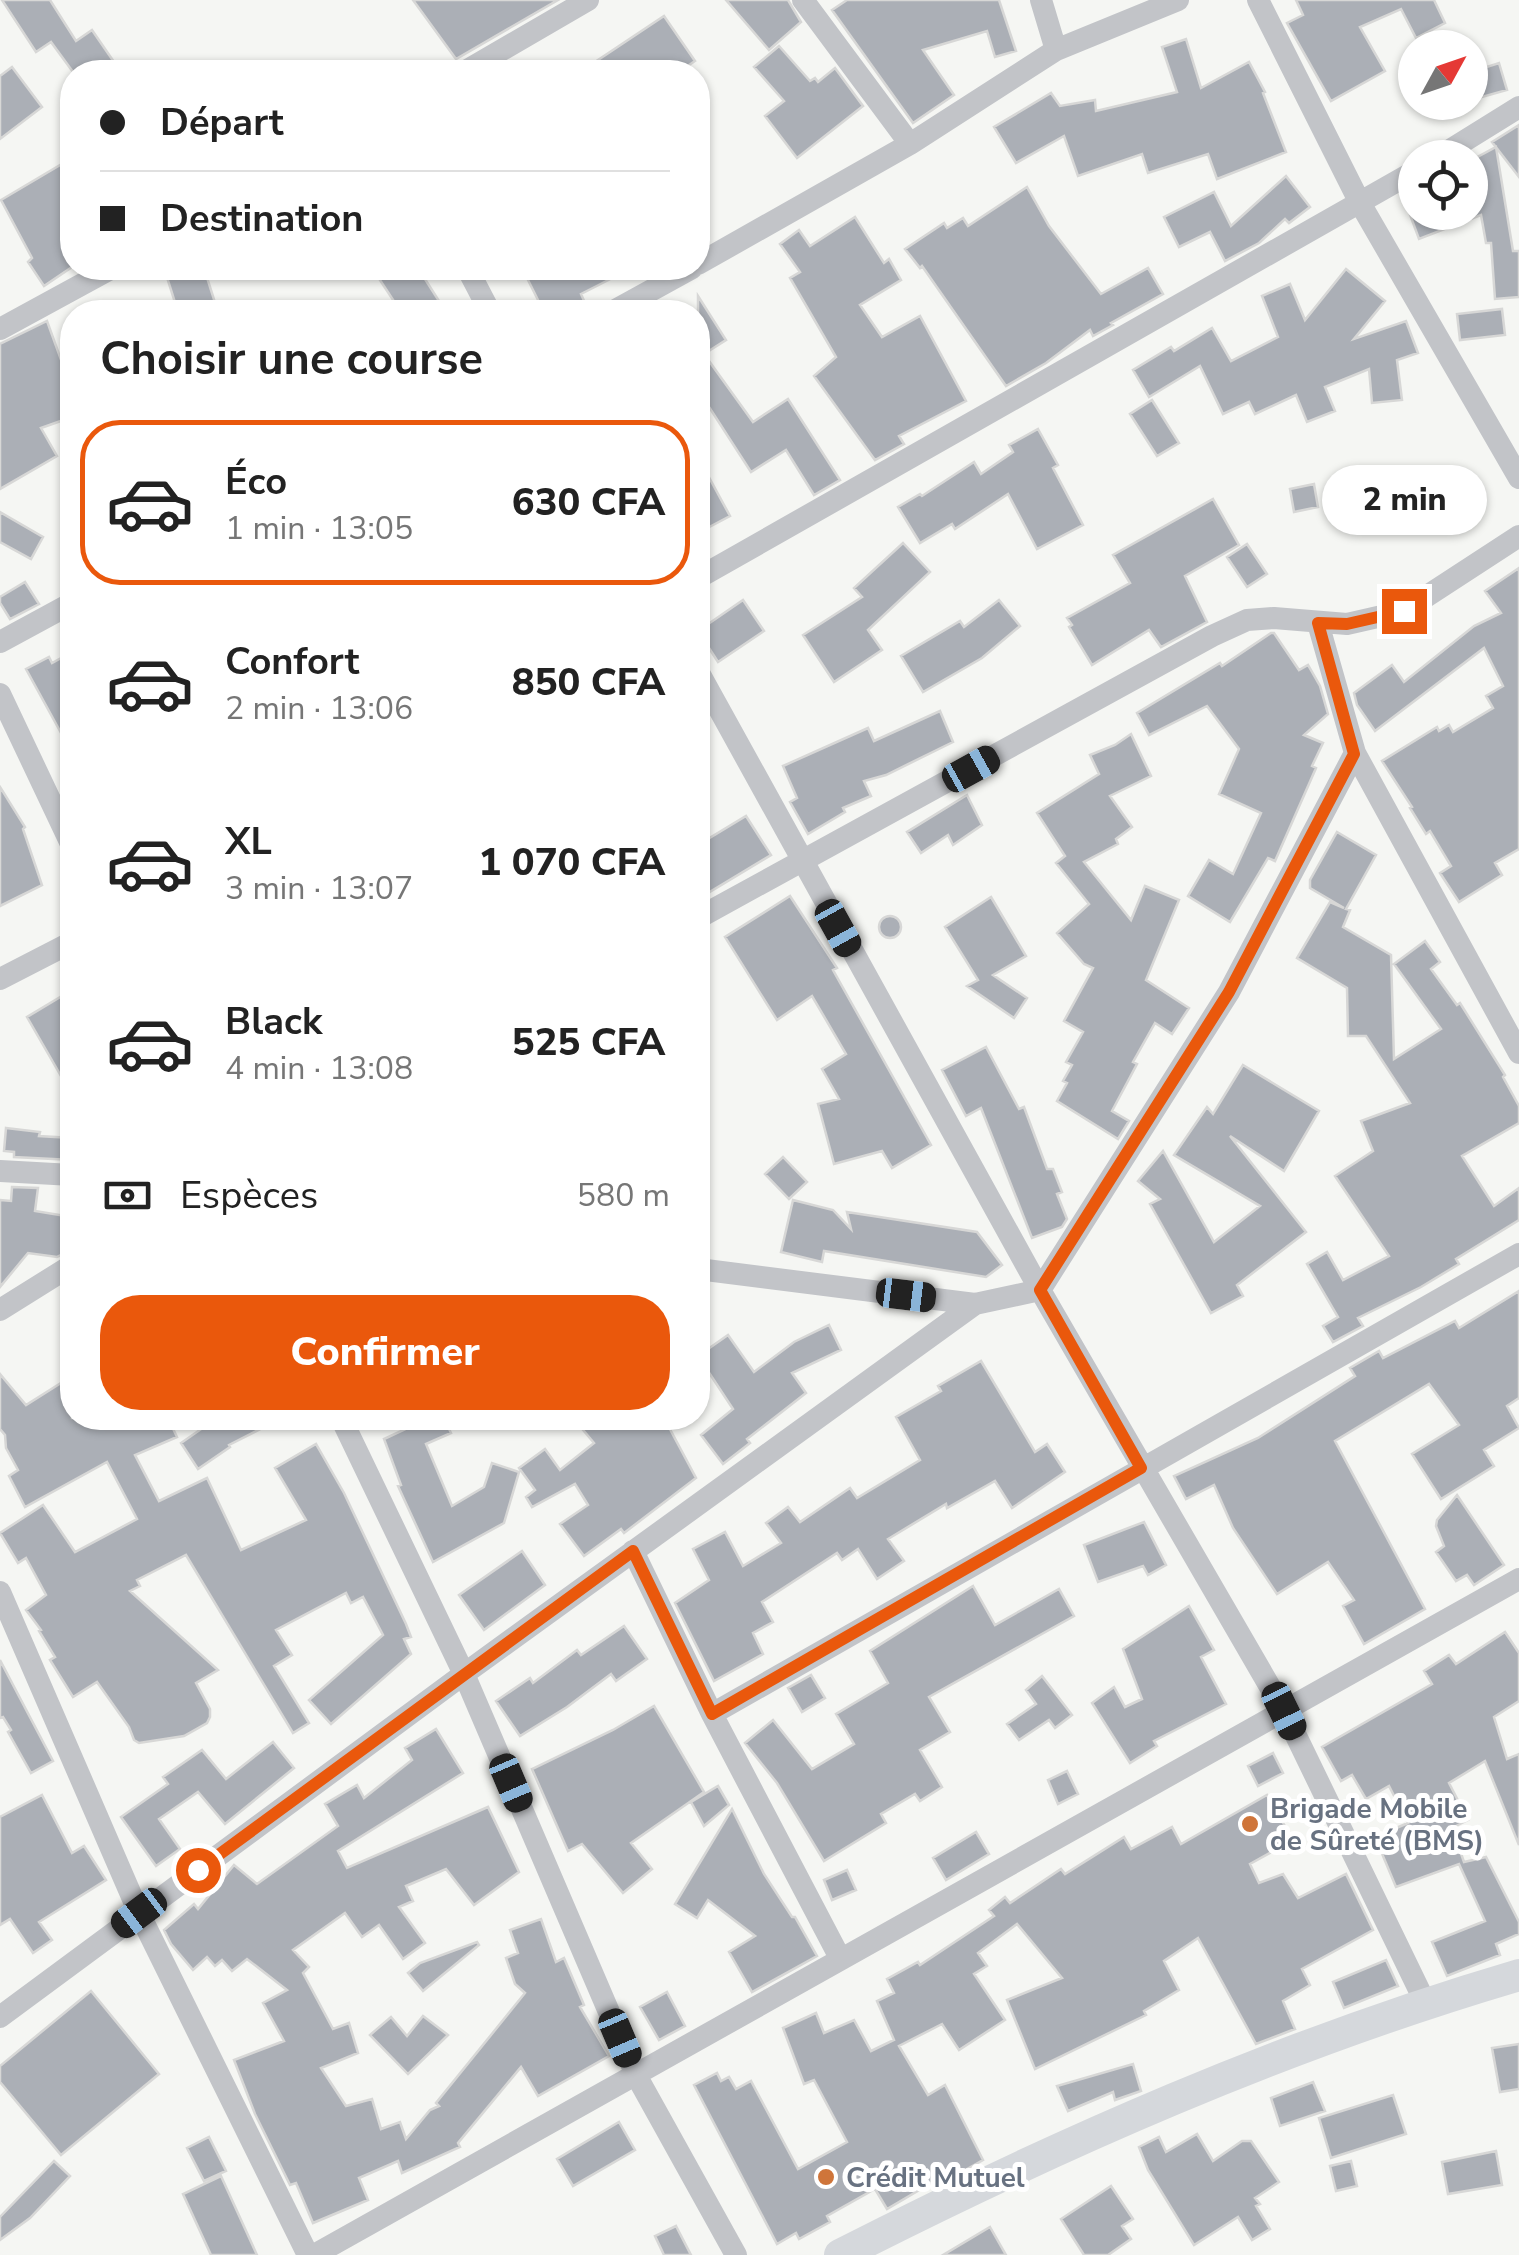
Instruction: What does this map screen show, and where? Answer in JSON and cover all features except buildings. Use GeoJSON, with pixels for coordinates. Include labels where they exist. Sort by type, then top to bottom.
{"type":"FeatureCollection","features":[{"type":"Feature","properties":{"kind":"main road"},"geometry":{"type":"LineString","coordinates":[[840,2255],[994,2176],[1185,2095],[1425,2002],[1519,1975]]}},
{"type":"Feature","properties":{"kind":"street"},"geometry":{"type":"LineString","coordinates":[[485,60],[588,0]]}},
{"type":"Feature","properties":{"kind":"street"},"geometry":{"type":"LineString","coordinates":[[803,0],[910,144]]}},
{"type":"Feature","properties":{"kind":"street"},"geometry":{"type":"LineString","coordinates":[[1041,0],[1056,50]]}},
{"type":"Feature","properties":{"kind":"street"},"geometry":{"type":"LineString","coordinates":[[710,257],[910,144],[1056,50],[1178,0]]}},
{"type":"Feature","properties":{"kind":"street"},"geometry":{"type":"LineString","coordinates":[[1258,0],[1360,203],[1519,478]]}},
{"type":"Feature","properties":{"kind":"street"},"geometry":{"type":"LineString","coordinates":[[1467,140],[1519,108]]}},
{"type":"Feature","properties":{"kind":"street"},"geometry":{"type":"LineString","coordinates":[[710,571],[1398,181]]}},
{"type":"Feature","properties":{"kind":"street"},"geometry":{"type":"LineString","coordinates":[[0,329],[90,280]]}},
{"type":"Feature","properties":{"kind":"street"},"geometry":{"type":"LineString","coordinates":[[633,300],[669,280]]}},
{"type":"Feature","properties":{"kind":"street"},"geometry":{"type":"LineString","coordinates":[[710,912],[1212,636],[1247,620],[1274,618],[1347,624],[1404,611],[1519,536]]}},
{"type":"Feature","properties":{"kind":"street"},"geometry":{"type":"LineString","coordinates":[[0,642],[60,610]]}},
{"type":"Feature","properties":{"kind":"street"},"geometry":{"type":"LineString","coordinates":[[1318,623],[1354,754],[1519,1053]]}},
{"type":"Feature","properties":{"kind":"street"},"geometry":{"type":"LineString","coordinates":[[710,693],[1040,1290],[1284,1711],[1425,2002]]}},
{"type":"Feature","properties":{"kind":"street"},"geometry":{"type":"LineString","coordinates":[[0,694],[60,821]]}},
{"type":"Feature","properties":{"kind":"street"},"geometry":{"type":"LineString","coordinates":[[710,1271],[976,1304],[1040,1290],[1229,992],[1354,754]]}},
{"type":"Feature","properties":{"kind":"street"},"geometry":{"type":"LineString","coordinates":[[0,979],[60,948]]}},
{"type":"Feature","properties":{"kind":"street"},"geometry":{"type":"LineString","coordinates":[[0,1171],[60,1174]]}},
{"type":"Feature","properties":{"kind":"street"},"geometry":{"type":"LineString","coordinates":[[712,1714],[1519,1254]]}},
{"type":"Feature","properties":{"kind":"street"},"geometry":{"type":"LineString","coordinates":[[0,1310],[60,1272]]}},
{"type":"Feature","properties":{"kind":"street"},"geometry":{"type":"LineString","coordinates":[[0,2017],[464,1674],[976,1304]]}},
{"type":"Feature","properties":{"kind":"street"},"geometry":{"type":"LineString","coordinates":[[347,1430],[464,1674],[636,2074],[736,2255]]}},
{"type":"Feature","properties":{"kind":"street"},"geometry":{"type":"LineString","coordinates":[[633,1551],[712,1714],[840,1958]]}},
{"type":"Feature","properties":{"kind":"street"},"geometry":{"type":"LineString","coordinates":[[0,1592],[139,1913],[311,2255],[1519,1579]]}},
{"type":"Feature","properties":{"kind":"place","name":"Brigade Mobile de Sûreté (BMS)"},"geometry":{"type":"Point","coordinates":[1250,1824]}},
{"type":"Feature","properties":{"kind":"place","name":"Crédit Mutuel"},"geometry":{"type":"Point","coordinates":[826,2177]}},
{"type":"Feature","properties":{"kind":"route"},"geometry":{"type":"LineString","coordinates":[[198,1870],[633,1551],[712,1714],[1141,1468],[1040,1290],[1229,992],[1354,754],[1318,623],[1347,624],[1404,611]]}}]}
